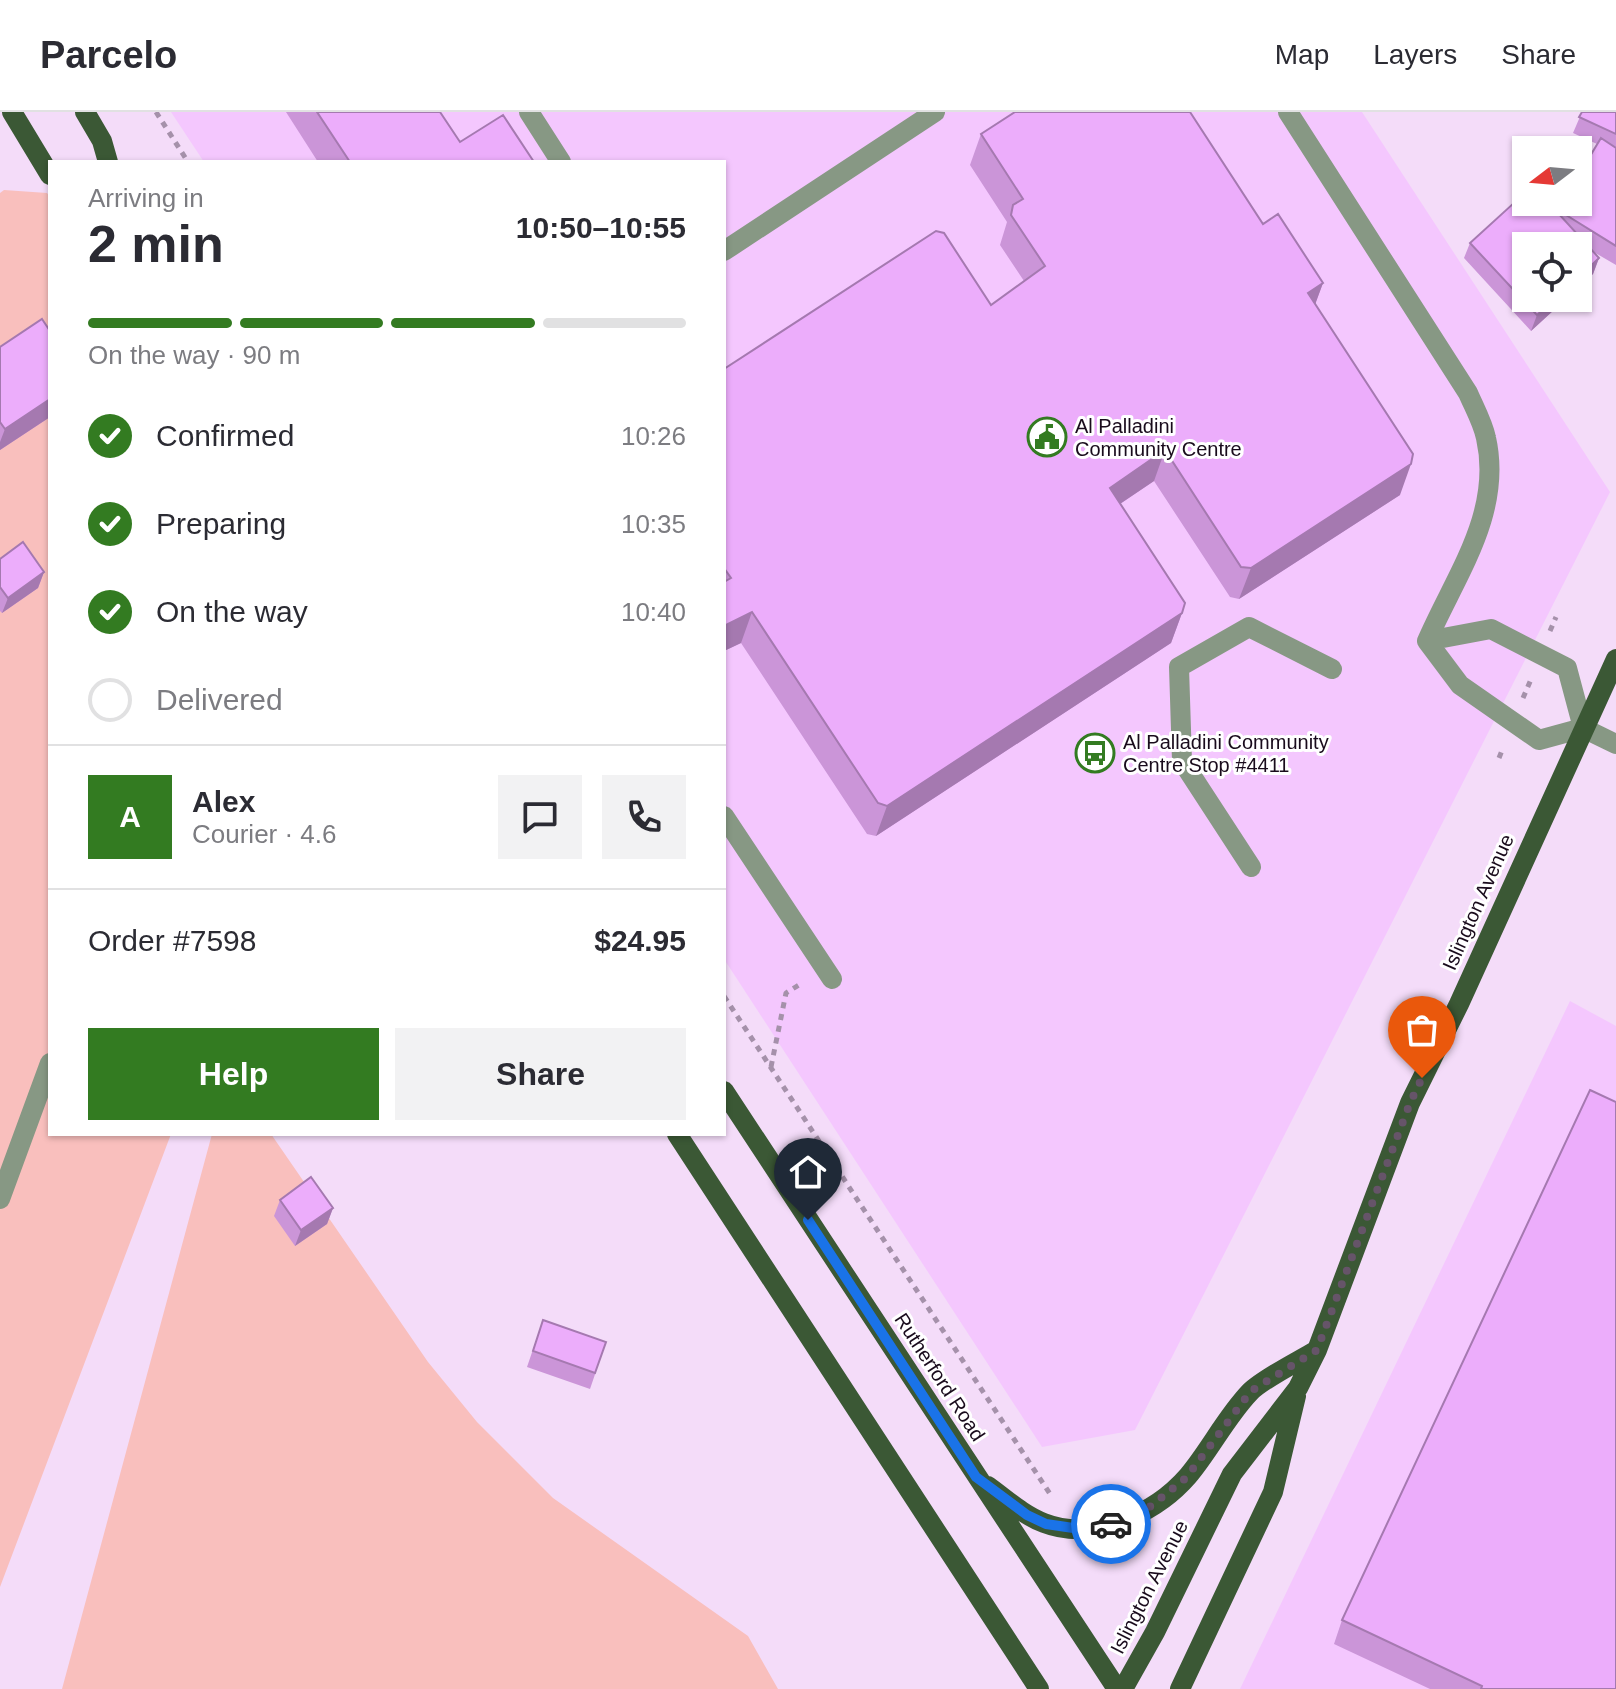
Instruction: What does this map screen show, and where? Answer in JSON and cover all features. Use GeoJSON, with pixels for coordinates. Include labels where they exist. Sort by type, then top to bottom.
{"type":"FeatureCollection","features":[{"type":"Feature","properties":{"kind":"main road"},"geometry":{"type":"LineString","coordinates":[[12,112],[48,172]]}},
{"type":"Feature","properties":{"kind":"main road"},"geometry":{"type":"LineString","coordinates":[[85,112],[102,141],[107,160]]}},
{"type":"Feature","properties":{"kind":"main road","name":"Islington Avenue"},"geometry":{"type":"LineString","coordinates":[[1123,1689],[1155,1632],[1232,1474],[1298,1388],[1317,1350],[1410,1103],[1459,1004],[1616,659]]}},
{"type":"Feature","properties":{"kind":"main road","name":"Rutherford Road"},"geometry":{"type":"LineString","coordinates":[[726,1094],[1117,1689]]}},
{"type":"Feature","properties":{"kind":"main road"},"geometry":{"type":"LineString","coordinates":[[678,1136],[1039,1689]]}},
{"type":"Feature","properties":{"kind":"main road"},"geometry":{"type":"LineString","coordinates":[[976,1477],[1027,1515],[1046,1524],[1080,1529],[1120,1522],[1151,1506],[1186,1478],[1251,1391],[1317,1350]]}},
{"type":"Feature","properties":{"kind":"main road","name":"Islington Avenue"},"geometry":{"type":"LineString","coordinates":[[1180,1689],[1273,1492],[1298,1388]]}},
{"type":"Feature","properties":{"kind":"street"},"geometry":{"type":"LineString","coordinates":[[529,112],[560,160]]}},
{"type":"Feature","properties":{"kind":"street"},"geometry":{"type":"LineString","coordinates":[[726,250],[935,112]]}},
{"type":"Feature","properties":{"kind":"street"},"geometry":{"type":"LineString","coordinates":[[1288,112],[1468,393],[1486,438],[1490,487],[1479,534],[1447,594],[1427,641]]}},
{"type":"Feature","properties":{"kind":"street"},"geometry":{"type":"LineString","coordinates":[[1251,867],[1182,761],[1179,667],[1249,627],[1332,669]]}},
{"type":"Feature","properties":{"kind":"street"},"geometry":{"type":"LineString","coordinates":[[1427,641],[1491,629],[1567,668],[1583,728]]}},
{"type":"Feature","properties":{"kind":"street"},"geometry":{"type":"LineString","coordinates":[[1427,641],[1460,685],[1539,740],[1583,728],[1616,744]]}},
{"type":"Feature","properties":{"kind":"street"},"geometry":{"type":"LineString","coordinates":[[726,819],[828,974]]}},
{"type":"Feature","properties":{"kind":"street"},"geometry":{"type":"LineString","coordinates":[[0,1199],[48,1068]]}},
{"type":"Feature","properties":{"kind":"path"},"geometry":{"type":"LineString","coordinates":[[156,112],[187,160]]}},
{"type":"Feature","properties":{"kind":"path"},"geometry":{"type":"LineString","coordinates":[[1499,758],[1556,617]]}},
{"type":"Feature","properties":{"kind":"path"},"geometry":{"type":"LineString","coordinates":[[771,1068],[786,993],[828,974]]}},
{"type":"Feature","properties":{"kind":"path"},"geometry":{"type":"LineString","coordinates":[[726,999],[1049,1493],[1056,1498]]}},
{"type":"Feature","properties":{"kind":"shaded area"},"geometry":{"type":"Polygon","coordinates":[[[171,112],[1362,112],[1610,492],[1135,1430],[1042,1447],[726,962],[726,160],[203,160],[171,112]]]}},
{"type":"Feature","properties":{"kind":"shaded area"},"geometry":{"type":"Polygon","coordinates":[[[4,190],[48,194],[48,1136],[170,1136],[0,1587],[0,193],[4,190]]]}},
{"type":"Feature","properties":{"kind":"shaded area"},"geometry":{"type":"Polygon","coordinates":[[[1570,1001],[1616,1026],[1616,1689],[1240,1689],[1570,1001]]]}},
{"type":"Feature","properties":{"kind":"shaded area"},"geometry":{"type":"Polygon","coordinates":[[[211,1136],[272,1136],[428,1362],[477,1422],[553,1498],[748,1636],[778,1689],[62,1689],[211,1136]]]}},
{"type":"Feature","properties":{"kind":"building"},"geometry":{"type":"Polygon","coordinates":[[[317,112],[440,112],[460,142],[503,115],[533,160],[349,160],[317,112]]]}},
{"type":"Feature","properties":{"kind":"building","name":"Al Palladini Community Centre"},"geometry":{"type":"Polygon","coordinates":[[[1015,112],[1190,112],[1263,224],[1278,214],[1323,283],[1308,293],[1413,454],[1411,464],[1251,568],[1241,567],[1165,450],[1110,488],[1185,603],[1182,613],[887,806],[878,803],[752,612],[726,625],[726,581],[731,578],[726,571],[726,368],[936,231],[944,233],[991,305],[1045,266],[1011,215],[1013,205],[1023,199],[981,134],[1015,112]]]}},
{"type":"Feature","properties":{"kind":"building"},"geometry":{"type":"Polygon","coordinates":[[[1582,112],[1616,112],[1616,134],[1579,117],[1582,112]]]}},
{"type":"Feature","properties":{"kind":"building"},"geometry":{"type":"Polygon","coordinates":[[[1601,138],[1616,148],[1616,246],[1568,216],[1592,216],[1592,153],[1601,138]]]}},
{"type":"Feature","properties":{"kind":"building"},"geometry":{"type":"Polygon","coordinates":[[[1512,205],[1512,216],[1561,216],[1575,232],[1512,232],[1512,288],[1470,243],[1512,205]]]}},
{"type":"Feature","properties":{"kind":"building"},"geometry":{"type":"Polygon","coordinates":[[[1592,250],[1599,258],[1592,265],[1592,250]]]}},
{"type":"Feature","properties":{"kind":"building"},"geometry":{"type":"Polygon","coordinates":[[[42,319],[48,328],[48,400],[5,429],[0,422],[0,347],[42,319]]]}},
{"type":"Feature","properties":{"kind":"building"},"geometry":{"type":"Polygon","coordinates":[[[23,542],[44,572],[8,598],[0,587],[0,559],[23,542]]]}},
{"type":"Feature","properties":{"kind":"building"},"geometry":{"type":"Polygon","coordinates":[[[1590,1090],[1616,1102],[1616,1689],[1481,1689],[1482,1686],[1342,1620],[1590,1090]]]}},
{"type":"Feature","properties":{"kind":"building"},"geometry":{"type":"Polygon","coordinates":[[[311,1177],[333,1208],[301,1230],[280,1200],[311,1177]]]}},
{"type":"Feature","properties":{"kind":"building"},"geometry":{"type":"Polygon","coordinates":[[[543,1320],[606,1342],[595,1373],[533,1351],[543,1320]]]}},
{"type":"Feature","properties":{"kind":"way so far"},"geometry":{"type":"LineString","coordinates":[[1111,1524],[1135,1516],[1186,1478],[1251,1391],[1317,1350],[1422,1078]]}},
{"type":"Feature","properties":{"kind":"place","name":"Al Palladini Community Centre"},"geometry":{"type":"Point","coordinates":[1047,437]}},
{"type":"Feature","properties":{"kind":"place","name":"Al Palladini Community Centre Stop #4411"},"geometry":{"type":"Point","coordinates":[1095,753]}},
{"type":"Feature","properties":{"kind":"route"},"geometry":{"type":"LineString","coordinates":[[808,1220],[976,1477],[1027,1515],[1046,1524],[1080,1529],[1111,1524]]}}]}
